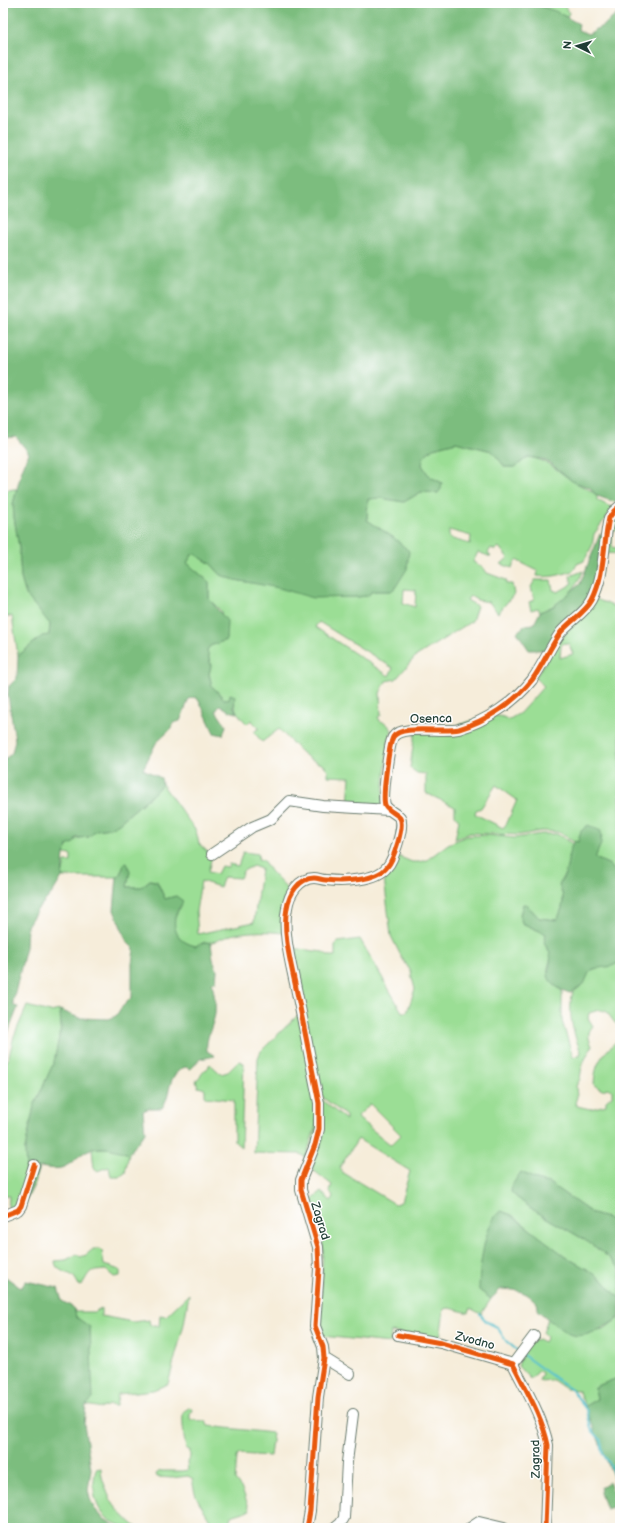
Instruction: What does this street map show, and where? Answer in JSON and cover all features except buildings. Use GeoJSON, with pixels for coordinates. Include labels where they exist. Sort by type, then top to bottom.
{"type":"FeatureCollection","features":[{"type":"Feature","properties":{"kind":"street","name":"Osenca"},"geometry":{"type":"LineString","coordinates":[[288,947],[286,909],[296,886],[304,880],[314,878],[343,881],[374,876],[383,872],[389,866],[402,822],[399,816],[389,810],[385,805],[384,797],[386,771],[392,738],[397,733],[405,729],[442,732],[458,729],[480,721],[500,710],[519,695],[532,680],[562,632],[591,602],[601,576],[609,518],[620,506]]}},
{"type":"Feature","properties":{"kind":"street"},"geometry":{"type":"LineString","coordinates":[[212,854],[252,827],[271,819],[289,801],[323,806],[389,810]]}},
{"type":"Feature","properties":{"kind":"street","name":"Zagrad"},"geometry":{"type":"LineString","coordinates":[[288,947],[319,1103],[320,1129],[301,1180],[301,1190],[318,1248],[319,1269],[315,1326],[323,1347],[324,1358],[318,1397],[310,1511],[307,1528]]}},
{"type":"Feature","properties":{"kind":"street"},"geometry":{"type":"LineString","coordinates":[[3,1216],[18,1210],[22,1206],[34,1165]]}},
{"type":"Feature","properties":{"kind":"street","name":"Zvodno"},"geometry":{"type":"LineString","coordinates":[[398,1335],[518,1356]]}},
{"type":"Feature","properties":{"kind":"street"},"geometry":{"type":"LineString","coordinates":[[518,1356],[534,1336]]}},
{"type":"Feature","properties":{"kind":"street","name":"Zagrad"},"geometry":{"type":"LineString","coordinates":[[518,1356],[528,1394],[533,1402],[546,1434],[548,1445],[545,1528]]}},
{"type":"Feature","properties":{"kind":"street"},"geometry":{"type":"LineString","coordinates":[[324,1358],[350,1374]]}},
{"type":"Feature","properties":{"kind":"street"},"geometry":{"type":"LineString","coordinates":[[335,1528],[344,1518],[346,1462],[353,1414]]}},
{"type":"Feature","properties":{"kind":"street"},"geometry":{"type":"LineString","coordinates":[[470,1528],[478,1522],[504,1528]]}},
{"type":"Feature","properties":{"kind":"green space"},"geometry":{"type":"Polygon","coordinates":[[[3,3],[531,3],[555,11],[579,24],[578,30],[588,34],[604,25],[620,12],[620,504],[597,496],[590,488],[572,481],[550,463],[541,459],[528,457],[515,467],[505,467],[492,451],[456,442],[433,448],[424,456],[422,465],[429,476],[442,483],[441,489],[438,493],[421,492],[404,502],[380,498],[368,499],[367,520],[394,538],[409,551],[407,569],[395,588],[391,591],[373,591],[367,596],[357,597],[313,598],[279,588],[235,580],[221,575],[211,564],[193,553],[187,563],[209,582],[209,599],[227,621],[226,640],[210,646],[207,650],[211,666],[209,674],[212,686],[224,699],[229,700],[230,694],[235,696],[234,707],[237,713],[229,711],[220,705],[216,711],[226,726],[223,735],[214,733],[199,700],[194,697],[189,699],[180,721],[173,723],[170,730],[156,743],[143,769],[161,778],[162,784],[153,794],[119,823],[110,828],[96,830],[89,837],[76,838],[74,843],[67,846],[64,854],[62,877],[53,892],[37,910],[27,926],[26,947],[13,1001],[14,1006],[18,1007],[8,1033],[3,1040],[3,761],[12,753],[15,740],[8,695],[9,686],[17,678],[18,656],[42,636],[49,635],[50,624],[26,595],[21,578],[19,547],[13,504],[22,470],[29,453],[16,437],[3,438],[3,3]]]}},
{"type":"Feature","properties":{"kind":"green space"},"geometry":{"type":"Polygon","coordinates":[[[531,3],[563,3],[569,13],[567,17],[531,3]]]}},
{"type":"Feature","properties":{"kind":"green space"},"geometry":{"type":"Polygon","coordinates":[[[456,442],[492,451],[505,467],[515,467],[528,457],[541,460],[574,482],[591,491],[597,496],[597,500],[613,508],[594,534],[592,546],[584,561],[577,564],[573,571],[564,574],[546,577],[537,576],[538,571],[516,560],[512,568],[501,564],[508,558],[499,547],[495,550],[491,548],[488,553],[491,557],[478,552],[473,562],[483,567],[487,573],[506,580],[506,584],[512,584],[514,594],[498,613],[489,602],[477,600],[470,596],[467,600],[477,606],[472,621],[415,657],[396,679],[386,681],[380,693],[381,715],[378,717],[380,721],[386,723],[392,730],[388,743],[382,805],[348,805],[350,777],[328,776],[328,771],[324,765],[310,759],[300,751],[279,729],[262,742],[254,732],[259,728],[251,720],[247,724],[237,712],[235,696],[229,700],[224,699],[212,686],[209,674],[211,666],[207,650],[210,646],[226,640],[221,611],[209,599],[209,582],[187,563],[193,553],[211,564],[221,575],[235,580],[340,597],[367,596],[373,591],[391,591],[394,538],[367,520],[368,499],[380,498],[404,502],[421,492],[438,493],[442,483],[429,476],[422,465],[424,456],[433,448],[456,442]],[[449,530],[449,538],[470,544],[471,536],[449,530]],[[404,589],[403,603],[415,607],[416,590],[404,589]],[[319,622],[315,627],[389,676],[393,668],[319,622]]]}},
{"type":"Feature","properties":{"kind":"green space"},"geometry":{"type":"Polygon","coordinates":[[[17,489],[13,504],[19,547],[21,578],[26,595],[50,624],[49,635],[35,642],[18,656],[12,616],[3,617],[3,491],[17,489]]]}},
{"type":"Feature","properties":{"kind":"green space"},"geometry":{"type":"Polygon","coordinates":[[[620,509],[620,531],[612,530],[612,547],[620,549],[620,554],[606,553],[610,521],[620,509]]]}},
{"type":"Feature","properties":{"kind":"green space"},"geometry":{"type":"Polygon","coordinates":[[[600,534],[603,535],[595,593],[547,650],[529,650],[517,632],[526,625],[534,624],[540,612],[554,606],[580,584],[600,534]]]}},
{"type":"Feature","properties":{"kind":"green space"},"geometry":{"type":"Polygon","coordinates":[[[583,571],[576,585],[561,601],[540,612],[538,608],[531,610],[529,602],[534,600],[531,587],[535,580],[551,580],[553,590],[558,592],[572,584],[570,576],[583,571]]]}},
{"type":"Feature","properties":{"kind":"green space"},"geometry":{"type":"Polygon","coordinates":[[[596,599],[620,609],[620,878],[610,865],[595,858],[602,837],[574,842],[559,832],[542,831],[519,835],[470,833],[455,839],[459,820],[455,815],[455,807],[426,793],[426,774],[417,773],[410,768],[415,732],[433,733],[483,717],[501,716],[508,720],[520,713],[544,686],[535,678],[558,642],[596,599]],[[564,643],[561,646],[560,658],[573,654],[569,644],[564,643]],[[496,785],[481,808],[476,810],[475,814],[503,828],[507,823],[517,800],[496,785]]]}},
{"type":"Feature","properties":{"kind":"green space"},"geometry":{"type":"Polygon","coordinates":[[[162,784],[196,831],[199,844],[212,856],[208,872],[217,874],[221,866],[228,867],[229,864],[238,866],[243,852],[259,854],[258,859],[263,860],[270,871],[288,890],[284,899],[283,933],[241,933],[212,942],[205,942],[196,946],[183,941],[176,931],[174,925],[175,919],[177,912],[182,906],[176,896],[165,899],[157,881],[150,880],[141,887],[127,887],[130,871],[124,864],[120,876],[117,877],[62,877],[65,862],[71,862],[71,855],[64,854],[70,843],[76,839],[89,837],[96,830],[110,828],[119,823],[153,794],[162,784]],[[253,866],[243,871],[240,878],[224,877],[220,887],[201,881],[196,911],[198,934],[254,922],[261,869],[253,866]]]}},
{"type":"Feature","properties":{"kind":"green space"},"geometry":{"type":"Polygon","coordinates":[[[588,825],[601,831],[601,844],[595,858],[610,865],[620,878],[620,962],[612,966],[593,969],[589,973],[584,984],[570,993],[556,986],[548,977],[550,957],[549,951],[544,943],[546,934],[522,923],[520,915],[523,904],[526,904],[539,918],[557,920],[563,903],[559,886],[567,867],[569,852],[572,844],[575,841],[578,842],[581,831],[588,825]]]}},
{"type":"Feature","properties":{"kind":"green space"},"geometry":{"type":"Polygon","coordinates":[[[541,834],[557,834],[572,843],[566,872],[561,880],[563,901],[562,909],[557,920],[539,918],[526,904],[523,905],[520,915],[522,923],[546,934],[546,947],[550,955],[548,974],[556,986],[562,991],[562,1021],[573,1057],[580,1055],[581,1052],[571,1015],[571,999],[573,992],[582,985],[591,970],[620,962],[620,1026],[615,1023],[606,1011],[599,1010],[589,1013],[588,1018],[593,1026],[589,1035],[592,1046],[582,1065],[580,1079],[576,1086],[577,1097],[575,1103],[577,1106],[590,1109],[606,1105],[606,1101],[612,1096],[612,1090],[608,1088],[602,1090],[594,1085],[596,1070],[601,1058],[620,1038],[620,1222],[593,1214],[549,1183],[539,1181],[521,1172],[511,1192],[537,1212],[581,1238],[608,1257],[620,1269],[620,1299],[597,1277],[555,1249],[512,1215],[501,1211],[479,1290],[491,1299],[481,1314],[470,1308],[469,1313],[449,1308],[444,1309],[440,1339],[391,1332],[390,1343],[322,1336],[319,1327],[323,1251],[322,1234],[315,1226],[311,1218],[311,1209],[312,1199],[321,1192],[331,1201],[334,1197],[329,1191],[332,1185],[308,1166],[322,1100],[346,1120],[346,1116],[321,1096],[291,948],[323,952],[329,956],[335,956],[335,945],[338,942],[360,939],[402,1012],[407,1012],[415,989],[412,973],[402,958],[391,936],[384,878],[385,871],[395,855],[412,862],[420,862],[427,860],[448,844],[467,836],[487,835],[515,838],[541,834]],[[370,1104],[358,1116],[359,1119],[391,1145],[401,1135],[370,1104]],[[358,1139],[340,1167],[342,1172],[395,1204],[401,1202],[410,1171],[358,1139]]]}},
{"type":"Feature","properties":{"kind":"green space"},"geometry":{"type":"Polygon","coordinates":[[[127,863],[130,871],[127,887],[141,887],[150,880],[157,882],[165,899],[176,896],[183,901],[177,912],[175,920],[176,931],[181,939],[196,946],[205,942],[211,943],[213,959],[217,970],[216,981],[212,983],[215,1014],[208,1037],[207,1051],[215,1056],[200,1059],[191,1069],[185,1067],[179,1070],[172,1080],[162,1108],[150,1108],[143,1111],[145,1132],[129,1154],[111,1149],[99,1148],[87,1151],[61,1168],[55,1169],[40,1167],[35,1183],[27,1199],[25,1149],[34,1106],[54,1062],[61,1028],[60,1010],[79,1018],[109,1019],[116,1016],[121,1008],[132,997],[132,964],[134,949],[127,942],[114,910],[117,877],[120,876],[124,864],[127,863]]]}},
{"type":"Feature","properties":{"kind":"green space"},"geometry":{"type":"Polygon","coordinates":[[[27,1006],[50,1012],[60,1010],[61,1028],[54,1062],[34,1106],[25,1149],[27,1199],[8,1212],[9,1196],[3,1195],[3,1096],[5,1095],[6,1089],[3,1089],[3,1066],[8,1060],[14,1036],[27,1006]]]}},
{"type":"Feature","properties":{"kind":"green space"},"geometry":{"type":"Polygon","coordinates":[[[301,1012],[317,1109],[316,1125],[306,1157],[300,1154],[254,1153],[258,1058],[261,1051],[301,1012]]]}},
{"type":"Feature","properties":{"kind":"green space"},"geometry":{"type":"Polygon","coordinates":[[[239,1061],[244,1063],[241,1147],[234,1141],[234,1100],[205,1097],[205,1089],[198,1087],[196,1081],[210,1064],[221,1074],[228,1072],[239,1061]]]}},
{"type":"Feature","properties":{"kind":"green space"},"geometry":{"type":"Polygon","coordinates":[[[92,1149],[116,1149],[129,1154],[125,1173],[119,1177],[111,1177],[109,1167],[97,1171],[94,1169],[92,1149]]]}},
{"type":"Feature","properties":{"kind":"green space"},"geometry":{"type":"Polygon","coordinates":[[[521,1172],[539,1181],[549,1183],[593,1214],[620,1222],[620,1269],[595,1247],[537,1212],[511,1192],[512,1185],[521,1172]]]}},
{"type":"Feature","properties":{"kind":"green space"},"geometry":{"type":"Polygon","coordinates":[[[501,1211],[511,1215],[569,1259],[603,1280],[620,1299],[620,1317],[610,1324],[589,1334],[575,1336],[561,1329],[537,1310],[538,1305],[534,1300],[522,1292],[501,1289],[491,1299],[479,1290],[481,1259],[487,1235],[495,1216],[501,1211]]]}},
{"type":"Feature","properties":{"kind":"green space"},"geometry":{"type":"Polygon","coordinates":[[[93,1249],[99,1249],[102,1251],[104,1265],[120,1270],[120,1276],[114,1277],[106,1270],[93,1271],[89,1274],[82,1285],[79,1286],[74,1277],[59,1269],[56,1265],[55,1261],[66,1260],[77,1254],[80,1257],[86,1255],[93,1249]]]}},
{"type":"Feature","properties":{"kind":"green space"},"geometry":{"type":"Polygon","coordinates":[[[3,1275],[21,1288],[26,1281],[58,1288],[62,1301],[74,1308],[76,1317],[90,1327],[93,1399],[86,1405],[84,1424],[91,1469],[88,1490],[94,1508],[103,1518],[118,1528],[3,1528],[3,1275]]]}},
{"type":"Feature","properties":{"kind":"green space"},"geometry":{"type":"Polygon","coordinates":[[[189,1294],[184,1324],[168,1384],[153,1390],[118,1394],[116,1406],[109,1405],[102,1408],[86,1405],[91,1364],[90,1328],[76,1317],[74,1312],[94,1312],[101,1308],[101,1316],[133,1322],[149,1320],[150,1325],[159,1326],[160,1315],[166,1316],[189,1294]]]}},
{"type":"Feature","properties":{"kind":"green space"},"geometry":{"type":"Polygon","coordinates":[[[620,1317],[620,1377],[595,1387],[597,1399],[585,1406],[578,1390],[566,1389],[553,1380],[539,1381],[542,1373],[539,1371],[530,1379],[518,1366],[523,1354],[531,1343],[538,1339],[544,1342],[547,1337],[543,1333],[548,1318],[570,1334],[604,1329],[620,1317]]]}},
{"type":"Feature","properties":{"kind":"green space"},"geometry":{"type":"Polygon","coordinates":[[[620,1377],[620,1505],[606,1509],[600,1493],[601,1487],[609,1482],[613,1491],[618,1489],[585,1406],[597,1399],[595,1387],[620,1377]]]}},
{"type":"Feature","properties":{"kind":"green space"},"geometry":{"type":"Polygon","coordinates":[[[190,1407],[192,1410],[190,1420],[206,1421],[208,1426],[273,1433],[270,1456],[239,1454],[237,1457],[235,1480],[242,1489],[250,1510],[231,1516],[229,1523],[238,1528],[214,1528],[197,1498],[193,1486],[193,1479],[188,1476],[172,1478],[157,1477],[156,1474],[160,1471],[188,1470],[187,1462],[190,1457],[190,1450],[186,1449],[183,1430],[183,1412],[190,1407]]]}},
{"type":"Feature","properties":{"kind":"green space"},"geometry":{"type":"Polygon","coordinates":[[[101,1468],[105,1486],[114,1505],[122,1515],[138,1528],[126,1527],[115,1523],[107,1518],[100,1510],[96,1502],[94,1481],[96,1469],[101,1468]]]}},
{"type":"Feature","properties":{"kind":"waterway"},"geometry":{"type":"LineString","coordinates":[[480,1314],[487,1322],[497,1327],[506,1341],[518,1351]]}},
{"type":"Feature","properties":{"kind":"waterway"},"geometry":{"type":"LineString","coordinates":[[523,1355],[573,1391],[587,1411],[591,1429],[601,1440],[603,1454],[610,1464],[616,1484],[620,1489]]}},
{"type":"Feature","properties":{"kind":"cycle path"},"geometry":{"type":"LineString","coordinates":[[307,1528],[310,1511],[318,1397],[324,1358],[323,1347],[315,1326],[319,1269],[318,1247],[301,1190],[301,1180],[315,1145],[319,1129],[319,1103],[286,938],[288,903],[292,892],[299,884],[309,879],[316,878],[341,881],[359,880],[376,875],[387,867],[395,851],[401,828],[400,818],[386,807],[384,800],[386,771],[393,737],[397,733],[404,731],[452,730],[469,726],[508,704],[525,688],[536,674],[561,632],[589,605],[592,600],[602,570],[609,518],[620,506]]}},
{"type":"Feature","properties":{"kind":"cycle path"},"geometry":{"type":"LineString","coordinates":[[3,1216],[18,1210],[21,1206],[34,1165]]}},
{"type":"Feature","properties":{"kind":"cycle path"},"geometry":{"type":"LineString","coordinates":[[398,1335],[441,1343],[513,1364],[538,1413],[548,1445],[545,1528]]}}]}
